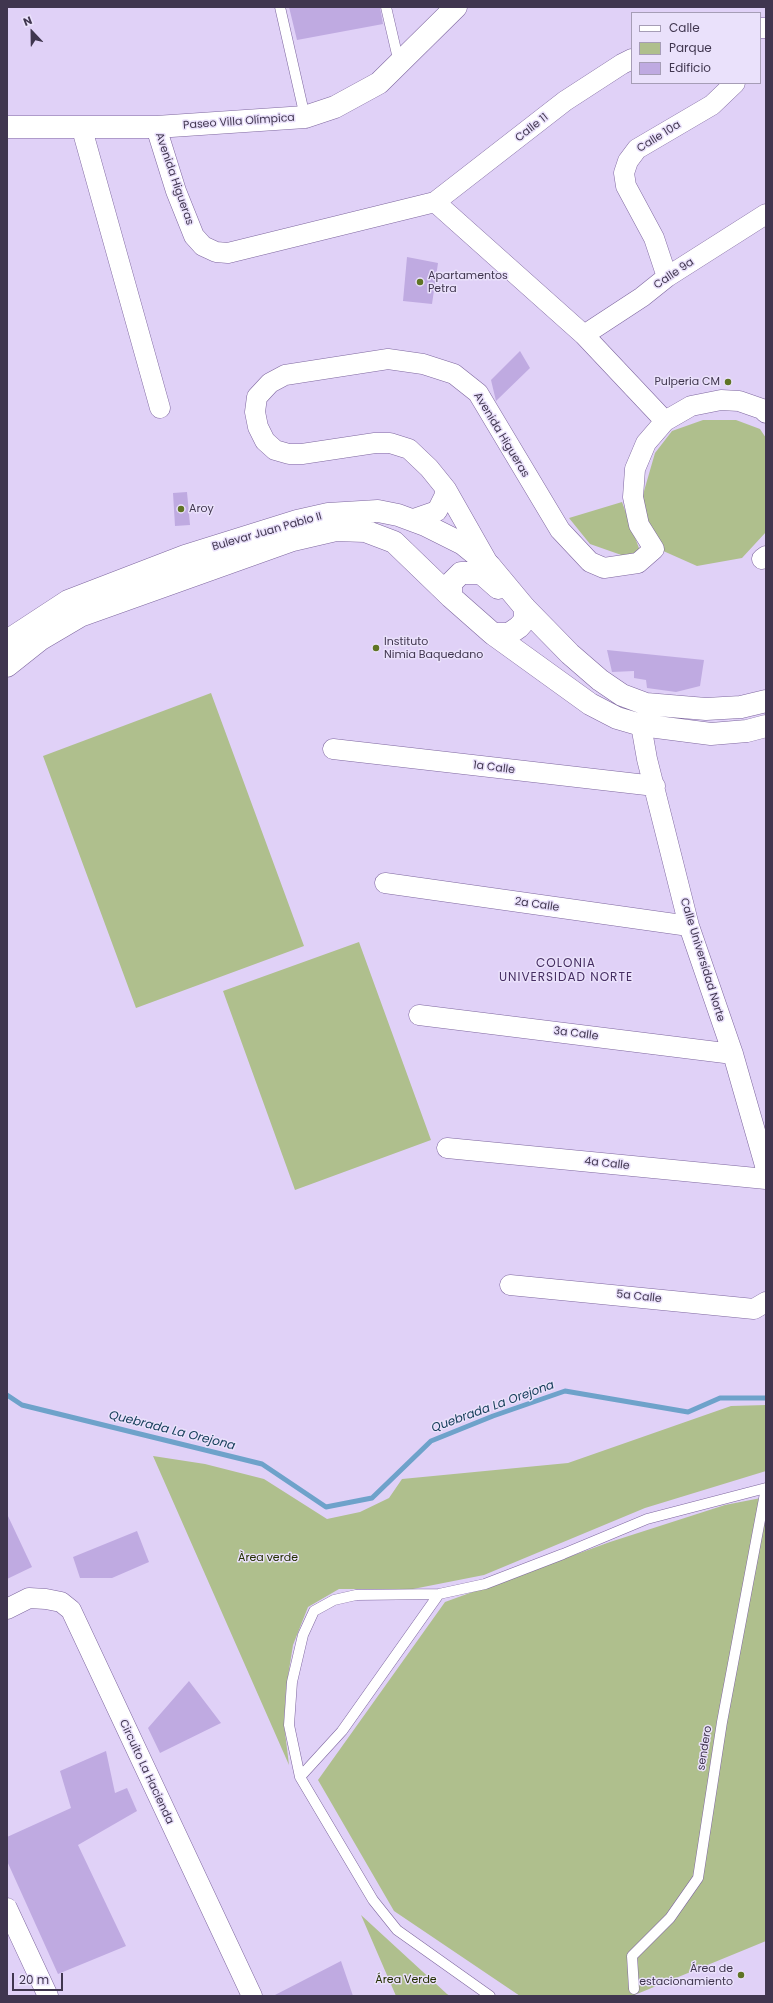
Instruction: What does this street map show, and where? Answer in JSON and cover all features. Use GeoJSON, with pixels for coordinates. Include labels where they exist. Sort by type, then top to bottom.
{"type":"FeatureCollection","features":[{"type":"Feature","properties":{"kind":"main road","name":"Paseo Villa Olímpica"},"geometry":{"type":"LineString","coordinates":[[7,127],[82,129],[156,127],[305,117],[335,107],[379,83],[456,7]]}},
{"type":"Feature","properties":{"kind":"main road","name":"Bulevar Juan Pablo II"},"geometry":{"type":"LineString","coordinates":[[7,641],[68,601],[185,556],[248,536],[320,516],[358,511],[378,511],[398,515],[425,524],[463,544],[490,566],[519,600],[570,654],[600,680],[622,695],[646,704],[706,709],[741,707],[766,701]]}},
{"type":"Feature","properties":{"kind":"main road","name":"Bulevar Juan Pablo II"},"geometry":{"type":"LineString","coordinates":[[7,666],[41,639],[80,616],[293,540],[336,530],[365,531],[394,542],[450,597],[493,634],[540,666],[590,704],[617,718],[641,725],[711,734],[747,731],[766,726]]}},
{"type":"Feature","properties":{"kind":"main road"},"geometry":{"type":"LineString","coordinates":[[450,597],[451,583],[461,573],[468,572],[481,573],[500,589],[519,600],[525,620],[519,628],[510,634],[493,634]]}},
{"type":"Feature","properties":{"kind":"street","name":"Calle 11"},"geometry":{"type":"LineString","coordinates":[[435,202],[565,101],[631,60]]}},
{"type":"Feature","properties":{"kind":"street","name":"Calle 10a"},"geometry":{"type":"LineString","coordinates":[[667,277],[654,238],[626,186],[624,173],[626,167],[637,149],[712,105],[734,84]]}},
{"type":"Feature","properties":{"kind":"street","name":"Avenida Higueras"},"geometry":{"type":"LineString","coordinates":[[156,127],[176,191],[194,236],[203,246],[216,252],[228,253],[435,202]]}},
{"type":"Feature","properties":{"kind":"street"},"geometry":{"type":"LineString","coordinates":[[82,129],[160,408]]}},
{"type":"Feature","properties":{"kind":"street"},"geometry":{"type":"LineString","coordinates":[[435,202],[584,335],[665,421]]}},
{"type":"Feature","properties":{"kind":"street","name":"Calle 9a"},"geometry":{"type":"LineString","coordinates":[[584,335],[642,296],[667,277],[766,214]]}},
{"type":"Feature","properties":{"kind":"street","name":"Avenida Higueras"},"geometry":{"type":"LineString","coordinates":[[490,566],[446,489],[429,468],[408,449],[390,443],[375,443],[302,454],[288,454],[275,450],[265,441],[258,427],[255,412],[257,398],[270,383],[285,374],[388,359],[423,364],[454,374],[478,393],[560,530],[590,562],[604,568],[638,563],[654,549],[639,525],[633,497],[635,469],[646,443],[665,421],[691,406],[721,400],[739,401],[764,409]]}},
{"type":"Feature","properties":{"kind":"street"},"geometry":{"type":"LineString","coordinates":[[411,520],[437,511],[446,489]]}},
{"type":"Feature","properties":{"kind":"street","name":"Calle Universidad Norte"},"geometry":{"type":"LineString","coordinates":[[641,725],[647,759],[689,926],[732,1054],[766,1169]]}},
{"type":"Feature","properties":{"kind":"street","name":"1a Calle"},"geometry":{"type":"LineString","coordinates":[[333,749],[655,786]]}},
{"type":"Feature","properties":{"kind":"street","name":"2a Calle"},"geometry":{"type":"LineString","coordinates":[[385,883],[689,926]]}},
{"type":"Feature","properties":{"kind":"street","name":"3a Calle"},"geometry":{"type":"LineString","coordinates":[[419,1015],[732,1054]]}},
{"type":"Feature","properties":{"kind":"street","name":"4a Calle"},"geometry":{"type":"LineString","coordinates":[[447,1148],[766,1179]]}},
{"type":"Feature","properties":{"kind":"street","name":"5a Calle"},"geometry":{"type":"LineString","coordinates":[[510,1285],[754,1309],[766,1302]]}},
{"type":"Feature","properties":{"kind":"street","name":"Circuito La Hacienda"},"geometry":{"type":"LineString","coordinates":[[7,1609],[29,1598],[61,1602],[71,1610],[252,1996]]}},
{"type":"Feature","properties":{"kind":"street"},"geometry":{"type":"LineString","coordinates":[[7,1908],[48,1996]]}},
{"type":"Feature","properties":{"kind":"lane"},"geometry":{"type":"LineString","coordinates":[[280,7],[305,117]]}},
{"type":"Feature","properties":{"kind":"lane"},"geometry":{"type":"LineString","coordinates":[[386,7],[399,63]]}},
{"type":"Feature","properties":{"kind":"lane"},"geometry":{"type":"LineString","coordinates":[[490,1996],[397,1930],[373,1900],[300,1778],[292,1749],[289,1718],[292,1682],[303,1634],[314,1611],[334,1600],[356,1595],[439,1594],[485,1584],[563,1554],[647,1519],[766,1488]]}},
{"type":"Feature","properties":{"kind":"lane","name":"sendero"},"geometry":{"type":"LineString","coordinates":[[634,1989],[632,1956],[670,1918],[698,1878],[722,1722],[766,1488]]}},
{"type":"Feature","properties":{"kind":"lane"},"geometry":{"type":"LineString","coordinates":[[300,1778],[342,1731],[439,1594]]}},
{"type":"Feature","properties":{"kind":"green space"},"geometry":{"type":"Polygon","coordinates":[[[703,420],[736,420],[760,429],[766,438],[766,532],[742,558],[697,566],[661,550],[649,530],[642,498],[655,453],[672,431],[703,420]]]}},
{"type":"Feature","properties":{"kind":"green space"},"geometry":{"type":"Polygon","coordinates":[[[622,502],[640,551],[627,557],[590,544],[569,518],[622,502]]]}},
{"type":"Feature","properties":{"kind":"green space"},"geometry":{"type":"Polygon","coordinates":[[[211,693],[304,946],[136,1008],[43,756],[211,693]]]}},
{"type":"Feature","properties":{"kind":"green space"},"geometry":{"type":"Polygon","coordinates":[[[359,942],[431,1140],[295,1190],[223,991],[359,942]]]}},
{"type":"Feature","properties":{"kind":"green space","name":"Àrea verde"},"geometry":{"type":"Polygon","coordinates":[[[766,1405],[766,1471],[645,1508],[484,1575],[413,1589],[339,1589],[308,1607],[293,1645],[286,1689],[284,1724],[289,1765],[153,1456],[205,1464],[264,1479],[327,1519],[360,1512],[389,1498],[402,1479],[568,1463],[731,1406],[766,1405]]]}},
{"type":"Feature","properties":{"kind":"green space"},"geometry":{"type":"Polygon","coordinates":[[[766,1497],[766,1941],[632,1996],[520,1996],[394,1911],[318,1780],[445,1602],[610,1542],[725,1505],[766,1497]]]}},
{"type":"Feature","properties":{"kind":"green space","name":"Área Verde"},"geometry":{"type":"Polygon","coordinates":[[[361,1915],[447,1994],[450,1996],[396,1996],[361,1915]]]}},
{"type":"Feature","properties":{"kind":"building"},"geometry":{"type":"Polygon","coordinates":[[[289,7],[380,7],[383,24],[297,40],[289,7]]]}},
{"type":"Feature","properties":{"kind":"building","name":"Apartamentos Petra"},"geometry":{"type":"Polygon","coordinates":[[[407,257],[438,263],[432,304],[403,301],[407,257]]]}},
{"type":"Feature","properties":{"kind":"building"},"geometry":{"type":"Polygon","coordinates":[[[520,351],[530,368],[496,401],[491,380],[520,351]]]}},
{"type":"Feature","properties":{"kind":"building","name":"Aroy"},"geometry":{"type":"Polygon","coordinates":[[[187,492],[190,525],[175,526],[173,493],[187,492]]]}},
{"type":"Feature","properties":{"kind":"building"},"geometry":{"type":"Polygon","coordinates":[[[607,650],[704,660],[700,686],[676,692],[647,688],[646,680],[634,678],[634,671],[612,672],[607,650]]]}},
{"type":"Feature","properties":{"kind":"building"},"geometry":{"type":"Polygon","coordinates":[[[7,1514],[32,1567],[7,1579],[7,1514]]]}},
{"type":"Feature","properties":{"kind":"building"},"geometry":{"type":"Polygon","coordinates":[[[137,1531],[149,1562],[112,1578],[80,1578],[73,1557],[137,1531]]]}},
{"type":"Feature","properties":{"kind":"building"},"geometry":{"type":"Polygon","coordinates":[[[189,1681],[221,1723],[160,1753],[148,1728],[189,1681]]]}},
{"type":"Feature","properties":{"kind":"building"},"geometry":{"type":"Polygon","coordinates":[[[106,1751],[115,1793],[127,1788],[137,1811],[78,1845],[126,1946],[58,1974],[7,1861],[7,1837],[71,1808],[60,1771],[106,1751]]]}},
{"type":"Feature","properties":{"kind":"building"},"geometry":{"type":"Polygon","coordinates":[[[341,1961],[353,1996],[273,1996],[341,1961]]]}},
{"type":"Feature","properties":{"kind":"waterway","name":"Quebrada La Orejona"},"geometry":{"type":"LineString","coordinates":[[7,1395],[22,1405],[262,1464],[326,1507],[372,1498],[431,1441],[493,1416],[565,1391],[688,1412],[720,1398],[766,1398]]}},
{"type":"Feature","properties":{"kind":"place","name":"Apartamentos Petra"},"geometry":{"type":"Point","coordinates":[420,282]}},
{"type":"Feature","properties":{"kind":"place","name":"Pulperia CM"},"geometry":{"type":"Point","coordinates":[728,382]}},
{"type":"Feature","properties":{"kind":"place","name":"Aroy"},"geometry":{"type":"Point","coordinates":[181,509]}},
{"type":"Feature","properties":{"kind":"place","name":"Instituto Nimia Baquedano"},"geometry":{"type":"Point","coordinates":[376,648]}},
{"type":"Feature","properties":{"kind":"place","name":"Área de estacionamiento"},"geometry":{"type":"Point","coordinates":[741,1975]}},
{"type":"Feature","properties":{"kind":"district","name":"COLONIA UNIVERSIDAD NORTE"},"geometry":{"type":"Point","coordinates":[566,971]}}]}
